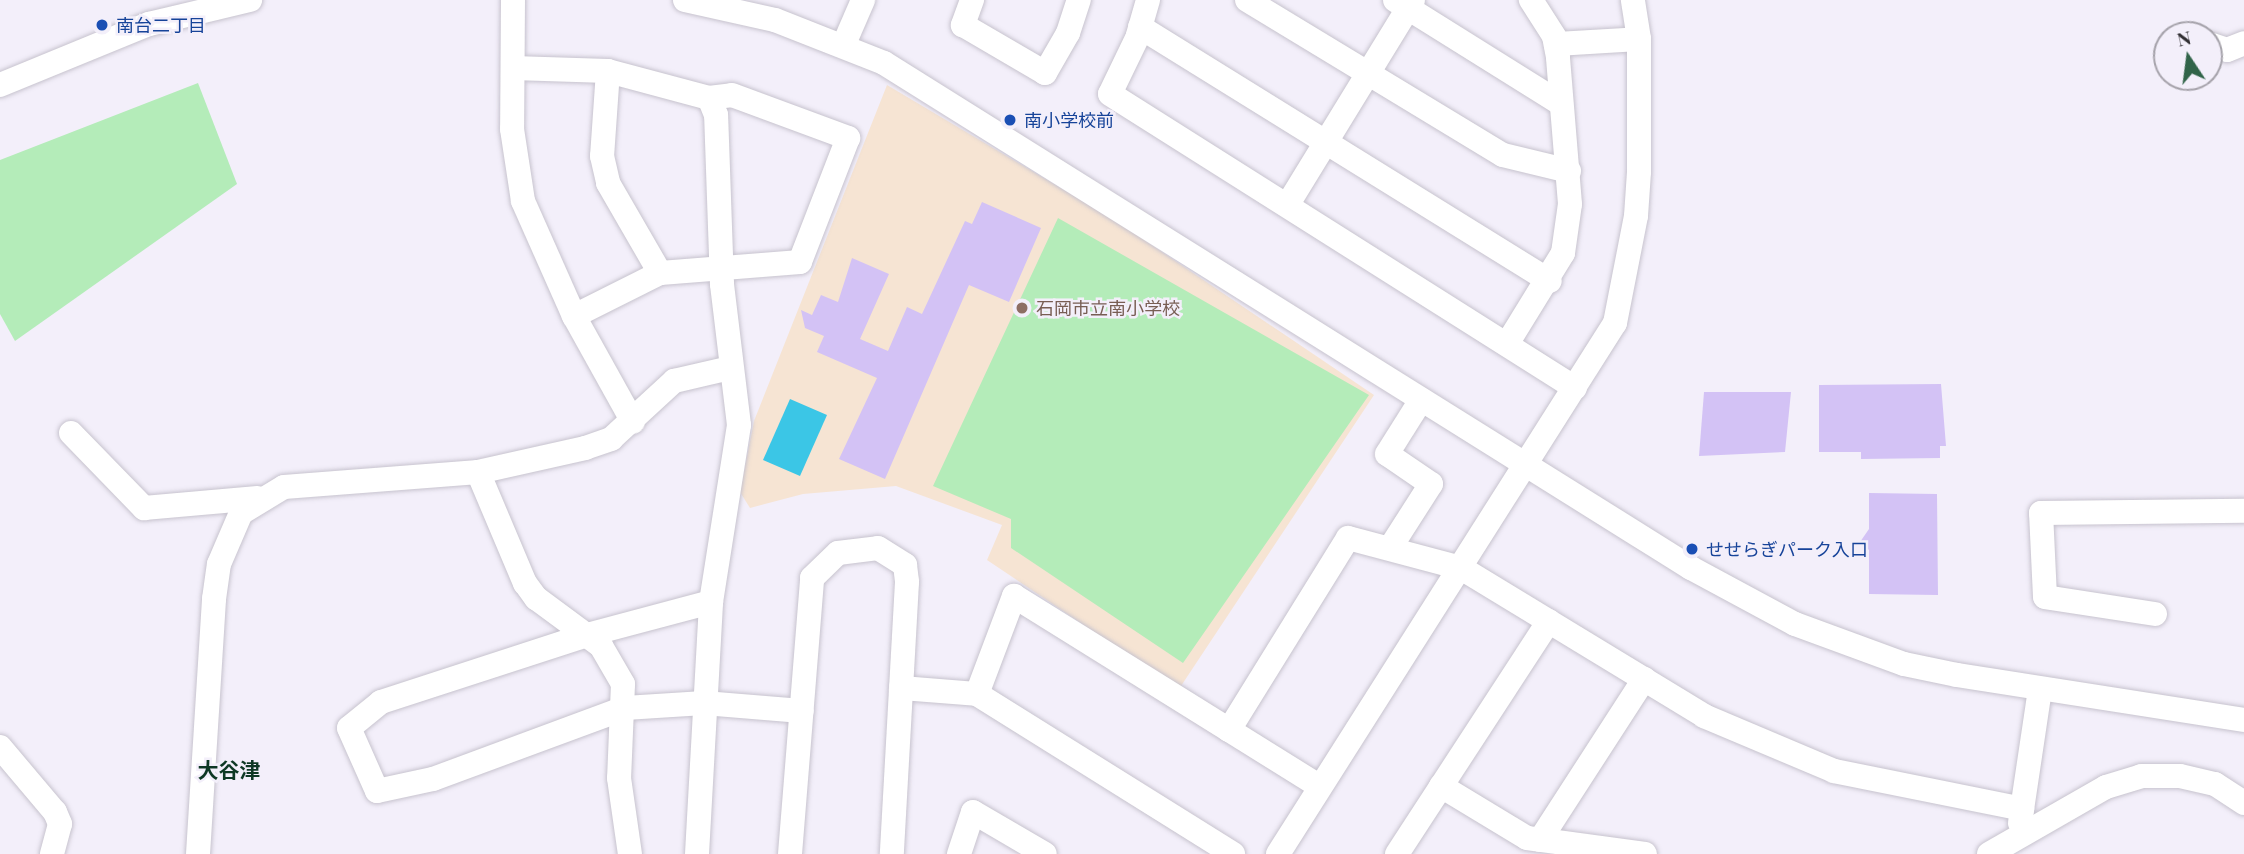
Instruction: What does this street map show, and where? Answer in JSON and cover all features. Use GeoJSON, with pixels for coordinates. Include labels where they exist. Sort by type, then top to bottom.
{"type":"FeatureCollection","features":[{"type":"Feature","properties":{"kind":"street"},"geometry":{"type":"LineString","coordinates":[[0,85],[104,39],[218,3],[250,0]]}},
{"type":"Feature","properties":{"kind":"street"},"geometry":{"type":"LineString","coordinates":[[513,0],[512,129],[523,201],[574,316],[633,422]]}},
{"type":"Feature","properties":{"kind":"street"},"geometry":{"type":"LineString","coordinates":[[685,0],[775,20],[844,44],[919,83],[1421,400],[1730,591],[1795,624],[1904,664],[2040,689],[2244,720]]}},
{"type":"Feature","properties":{"kind":"street"},"geometry":{"type":"LineString","coordinates":[[844,44],[863,0]]}},
{"type":"Feature","properties":{"kind":"street"},"geometry":{"type":"LineString","coordinates":[[972,0],[963,25],[1045,73],[1068,33],[1079,0]]}},
{"type":"Feature","properties":{"kind":"street"},"geometry":{"type":"LineString","coordinates":[[1147,0],[1140,27],[1110,94],[1288,204],[1575,388]]}},
{"type":"Feature","properties":{"kind":"street"},"geometry":{"type":"LineString","coordinates":[[1247,0],[1503,155],[1569,171]]}},
{"type":"Feature","properties":{"kind":"street"},"geometry":{"type":"LineString","coordinates":[[1507,344],[1550,281],[1565,242],[1569,171],[1556,44],[1531,0]]}},
{"type":"Feature","properties":{"kind":"street"},"geometry":{"type":"LineString","coordinates":[[1278,854],[1615,323],[1630,258],[1639,172],[1639,38],[1633,0]]}},
{"type":"Feature","properties":{"kind":"street"},"geometry":{"type":"LineString","coordinates":[[1288,204],[1367,75],[1405,3],[1560,103]]}},
{"type":"Feature","properties":{"kind":"street"},"geometry":{"type":"LineString","coordinates":[[1140,27],[1328,139],[1550,281]]}},
{"type":"Feature","properties":{"kind":"street"},"geometry":{"type":"LineString","coordinates":[[1556,44],[1639,38]]}},
{"type":"Feature","properties":{"kind":"street"},"geometry":{"type":"LineString","coordinates":[[2223,49],[2227,50],[2244,43]]}},
{"type":"Feature","properties":{"kind":"street"},"geometry":{"type":"LineString","coordinates":[[513,68],[608,71],[709,98],[732,95],[848,138],[800,261],[660,273],[574,316]]}},
{"type":"Feature","properties":{"kind":"street"},"geometry":{"type":"LineString","coordinates":[[608,71],[602,156],[608,183],[660,273]]}},
{"type":"Feature","properties":{"kind":"street"},"geometry":{"type":"LineString","coordinates":[[697,854],[711,601],[740,425],[730,368],[722,269],[716,115],[709,98]]}},
{"type":"Feature","properties":{"kind":"street"},"geometry":{"type":"LineString","coordinates":[[198,854],[219,565],[241,513],[258,498],[284,486],[478,472],[524,463],[611,439],[633,422],[674,381],[730,368]]}},
{"type":"Feature","properties":{"kind":"street"},"geometry":{"type":"LineString","coordinates":[[1390,548],[1431,484],[1387,454],[1421,400]]}},
{"type":"Feature","properties":{"kind":"street"},"geometry":{"type":"LineString","coordinates":[[71,433],[144,509],[258,498]]}},
{"type":"Feature","properties":{"kind":"street"},"geometry":{"type":"LineString","coordinates":[[478,472],[525,583],[587,635],[615,666],[625,708],[618,778],[630,854]]}},
{"type":"Feature","properties":{"kind":"street"},"geometry":{"type":"LineString","coordinates":[[2155,614],[2045,597],[2041,513],[2244,511]]}},
{"type":"Feature","properties":{"kind":"street"},"geometry":{"type":"LineString","coordinates":[[1229,730],[1348,538],[1461,568],[1704,716],[1834,771],[1964,802],[2022,809]]}},
{"type":"Feature","properties":{"kind":"street"},"geometry":{"type":"LineString","coordinates":[[790,854],[812,578],[819,565],[856,548],[878,548],[905,565],[892,854]]}},
{"type":"Feature","properties":{"kind":"street"},"geometry":{"type":"LineString","coordinates":[[978,694],[1014,596],[1319,786]]}},
{"type":"Feature","properties":{"kind":"street"},"geometry":{"type":"LineString","coordinates":[[711,601],[587,635],[381,702],[349,728],[377,791],[433,779],[625,708],[704,703],[802,711]]}},
{"type":"Feature","properties":{"kind":"street"},"geometry":{"type":"LineString","coordinates":[[1397,854],[1549,621]]}},
{"type":"Feature","properties":{"kind":"street"},"geometry":{"type":"LineString","coordinates":[[1540,839],[1644,679]]}},
{"type":"Feature","properties":{"kind":"street"},"geometry":{"type":"LineString","coordinates":[[901,688],[978,694],[1233,854]]}},
{"type":"Feature","properties":{"kind":"street"},"geometry":{"type":"LineString","coordinates":[[2017,841],[2040,689]]}},
{"type":"Feature","properties":{"kind":"street"},"geometry":{"type":"LineString","coordinates":[[0,747],[55,812],[60,824],[52,854]]}},
{"type":"Feature","properties":{"kind":"street"},"geometry":{"type":"LineString","coordinates":[[1989,854],[2017,841],[2106,787],[2141,776],[2180,776],[2233,783],[2244,803]]}},
{"type":"Feature","properties":{"kind":"street"},"geometry":{"type":"LineString","coordinates":[[1441,786],[1527,838],[1645,854]]}},
{"type":"Feature","properties":{"kind":"street"},"geometry":{"type":"LineString","coordinates":[[959,854],[974,812],[1045,854]]}},
{"type":"Feature","properties":{"kind":"shaded area","name":"石岡市立南小学校"},"geometry":{"type":"Polygon","coordinates":[[[887,85],[1116,221],[1374,395],[1179,689],[987,560],[1002,525],[896,486],[803,494],[750,508],[740,492],[754,421],[887,85]]]}},
{"type":"Feature","properties":{"kind":"green space"},"geometry":{"type":"Polygon","coordinates":[[[198,83],[237,184],[15,341],[0,314],[0,160],[198,83]]]}},
{"type":"Feature","properties":{"kind":"green space"},"geometry":{"type":"Polygon","coordinates":[[[1058,218],[1369,395],[1183,663],[1011,548],[1011,519],[933,486],[1058,218]]]}},
{"type":"Feature","properties":{"kind":"water"},"geometry":{"type":"Polygon","coordinates":[[[790,399],[827,415],[800,476],[763,460],[790,399]]]}},
{"type":"Feature","properties":{"kind":"building"},"geometry":{"type":"Polygon","coordinates":[[[982,202],[1041,228],[1009,302],[969,285],[885,479],[839,459],[877,378],[817,352],[824,336],[805,328],[801,310],[812,315],[821,295],[838,302],[852,258],[889,274],[860,339],[888,351],[907,307],[922,314],[965,221],[972,224],[982,202]]]}},
{"type":"Feature","properties":{"kind":"building"},"geometry":{"type":"Polygon","coordinates":[[[1941,384],[1946,446],[1940,446],[1940,458],[1861,459],[1861,452],[1819,452],[1819,385],[1941,384]]]}},
{"type":"Feature","properties":{"kind":"building"},"geometry":{"type":"Polygon","coordinates":[[[1704,392],[1791,392],[1785,452],[1699,456],[1704,392]]]}},
{"type":"Feature","properties":{"kind":"building"},"geometry":{"type":"Polygon","coordinates":[[[1869,493],[1937,494],[1938,595],[1869,594],[1869,550],[1860,542],[1869,529],[1869,493]]]}},
{"type":"Feature","properties":{"kind":"place","name":"南台二丁目"},"geometry":{"type":"Point","coordinates":[102,25]}},
{"type":"Feature","properties":{"kind":"place","name":"南小学校前"},"geometry":{"type":"Point","coordinates":[1010,120]}},
{"type":"Feature","properties":{"kind":"place","name":"石岡市立南小学校"},"geometry":{"type":"Point","coordinates":[1022,308]}},
{"type":"Feature","properties":{"kind":"place","name":"せせらぎパーク入口"},"geometry":{"type":"Point","coordinates":[1692,549]}},
{"type":"Feature","properties":{"kind":"district","name":"大谷津"},"geometry":{"type":"Point","coordinates":[229,769]}}]}
